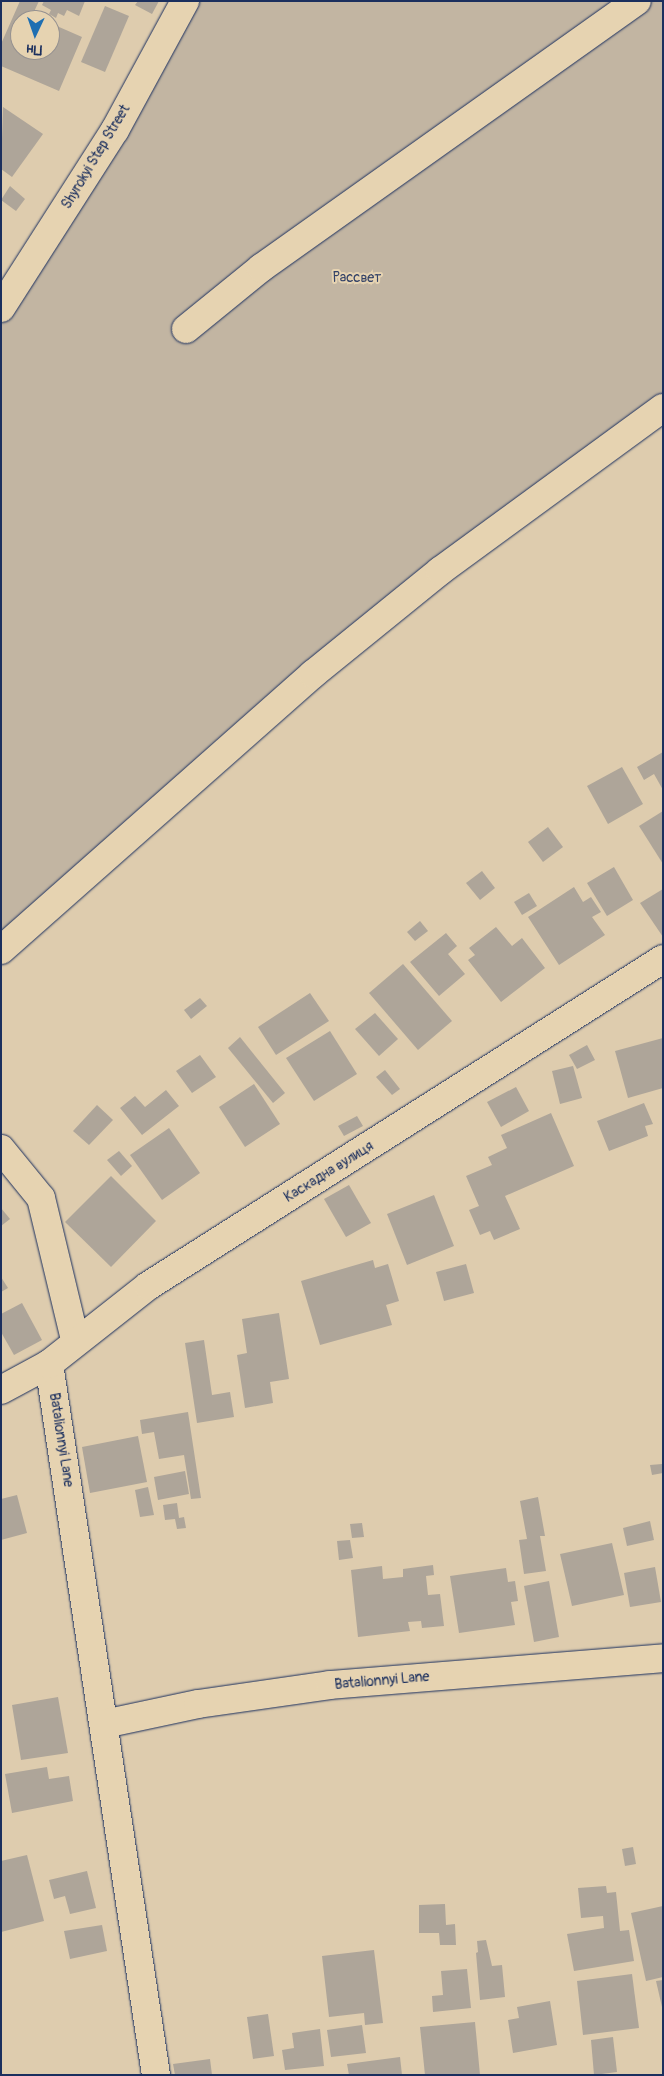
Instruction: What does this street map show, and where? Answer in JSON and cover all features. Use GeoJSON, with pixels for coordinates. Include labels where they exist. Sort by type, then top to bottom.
{"type":"FeatureCollection","features":[{"type":"Feature","properties":{"kind":"street","name":"Shyrokyi Step Street"},"geometry":{"type":"LineString","coordinates":[[1,308],[115,130],[185,1]]}},
{"type":"Feature","properties":{"kind":"street"},"geometry":{"type":"LineString","coordinates":[[186,329],[261,268],[637,1]]}},
{"type":"Feature","properties":{"kind":"street"},"geometry":{"type":"LineString","coordinates":[[1,950],[313,674],[440,570],[663,408]]}},
{"type":"Feature","properties":{"kind":"street","name":"Каскадна вулиця"},"geometry":{"type":"LineString","coordinates":[[1,1390],[49,1364],[75,1340],[148,1286],[663,959]]}},
{"type":"Feature","properties":{"kind":"street"},"geometry":{"type":"LineString","coordinates":[[1,1149],[40,1198],[75,1340]]}},
{"type":"Feature","properties":{"kind":"street","name":"Batalionnyi Lane"},"geometry":{"type":"LineString","coordinates":[[49,1364],[156,2075]]}},
{"type":"Feature","properties":{"kind":"street","name":"Batalionnyi Lane"},"geometry":{"type":"LineString","coordinates":[[104,1724],[198,1704],[330,1685],[663,1658]]}},
{"type":"Feature","properties":{"kind":"green space","name":"Рассвет"},"geometry":{"type":"Polygon","coordinates":[[[193,1],[663,1],[663,398],[1,936],[1,325],[121,134],[193,1]]]}},
{"type":"Feature","properties":{"kind":"building"},"geometry":{"type":"Polygon","coordinates":[[[20,1],[39,1],[35,10],[16,10],[20,1]]]}},
{"type":"Feature","properties":{"kind":"building"},"geometry":{"type":"Polygon","coordinates":[[[44,1],[85,1],[79,16],[67,10],[64,16],[60,14],[60,10],[51,10],[42,5],[44,1]]]}},
{"type":"Feature","properties":{"kind":"building"},"geometry":{"type":"Polygon","coordinates":[[[138,1],[159,1],[152,14],[135,5],[138,1]]]}},
{"type":"Feature","properties":{"kind":"building"},"geometry":{"type":"Polygon","coordinates":[[[105,6],[129,16],[105,72],[81,62],[105,6]]]}},
{"type":"Feature","properties":{"kind":"building"},"geometry":{"type":"Polygon","coordinates":[[[10,24],[10,60],[60,60],[60,27],[82,37],[59,91],[1,66],[1,44],[10,24]]]}},
{"type":"Feature","properties":{"kind":"building"},"geometry":{"type":"Polygon","coordinates":[[[3,107],[43,134],[12,177],[1,169],[3,107]]]}},
{"type":"Feature","properties":{"kind":"building"},"geometry":{"type":"Polygon","coordinates":[[[10,186],[25,199],[16,211],[1,200],[10,186]]]}},
{"type":"Feature","properties":{"kind":"building"},"geometry":{"type":"Polygon","coordinates":[[[663,752],[663,790],[654,774],[644,780],[637,767],[663,752]]]}},
{"type":"Feature","properties":{"kind":"building"},"geometry":{"type":"Polygon","coordinates":[[[622,767],[643,804],[608,824],[587,786],[622,767]]]}},
{"type":"Feature","properties":{"kind":"building"},"geometry":{"type":"Polygon","coordinates":[[[663,811],[663,864],[639,826],[663,811]]]}},
{"type":"Feature","properties":{"kind":"building"},"geometry":{"type":"Polygon","coordinates":[[[548,827],[563,847],[543,862],[528,842],[548,827]]]}},
{"type":"Feature","properties":{"kind":"building"},"geometry":{"type":"Polygon","coordinates":[[[614,867],[633,900],[607,916],[587,883],[614,867]]]}},
{"type":"Feature","properties":{"kind":"building"},"geometry":{"type":"Polygon","coordinates":[[[482,871],[495,888],[480,900],[466,883],[482,871]]]}},
{"type":"Feature","properties":{"kind":"building"},"geometry":{"type":"Polygon","coordinates":[[[574,887],[583,902],[591,897],[601,912],[592,917],[605,935],[559,965],[528,917],[574,887]]]}},
{"type":"Feature","properties":{"kind":"building"},"geometry":{"type":"Polygon","coordinates":[[[663,889],[663,937],[640,903],[663,889]]]}},
{"type":"Feature","properties":{"kind":"building"},"geometry":{"type":"Polygon","coordinates":[[[529,893],[537,906],[522,915],[514,902],[529,893]]]}},
{"type":"Feature","properties":{"kind":"building"},"geometry":{"type":"Polygon","coordinates":[[[420,921],[428,931],[415,941],[407,932],[420,921]]]}},
{"type":"Feature","properties":{"kind":"building"},"geometry":{"type":"Polygon","coordinates":[[[496,927],[512,946],[522,938],[545,968],[501,1002],[468,960],[475,955],[469,948],[496,927]]]}},
{"type":"Feature","properties":{"kind":"building"},"geometry":{"type":"Polygon","coordinates":[[[446,933],[457,946],[448,954],[465,974],[439,996],[410,962],[446,933]]]}},
{"type":"Feature","properties":{"kind":"building"},"geometry":{"type":"Polygon","coordinates":[[[403,964],[452,1021],[418,1050],[369,993],[403,964]]]}},
{"type":"Feature","properties":{"kind":"building"},"geometry":{"type":"Polygon","coordinates":[[[310,993],[329,1021],[276,1055],[258,1027],[310,993]]]}},
{"type":"Feature","properties":{"kind":"building"},"geometry":{"type":"Polygon","coordinates":[[[200,998],[207,1006],[191,1019],[184,1010],[200,998]]]}},
{"type":"Feature","properties":{"kind":"building"},"geometry":{"type":"Polygon","coordinates":[[[375,1013],[398,1039],[379,1056],[355,1029],[375,1013]]]}},
{"type":"Feature","properties":{"kind":"building"},"geometry":{"type":"Polygon","coordinates":[[[330,1031],[357,1074],[314,1101],[286,1058],[330,1031]]]}},
{"type":"Feature","properties":{"kind":"building"},"geometry":{"type":"Polygon","coordinates":[[[240,1037],[285,1093],[273,1103],[228,1048],[240,1037]]]}},
{"type":"Feature","properties":{"kind":"building"},"geometry":{"type":"Polygon","coordinates":[[[663,1038],[663,1088],[628,1098],[615,1051],[663,1038]]]}},
{"type":"Feature","properties":{"kind":"building"},"geometry":{"type":"Polygon","coordinates":[[[587,1045],[595,1060],[577,1069],[569,1055],[587,1045]]]}},
{"type":"Feature","properties":{"kind":"building"},"geometry":{"type":"Polygon","coordinates":[[[200,1055],[216,1077],[192,1093],[176,1071],[200,1055]]]}},
{"type":"Feature","properties":{"kind":"building"},"geometry":{"type":"Polygon","coordinates":[[[573,1066],[582,1098],[560,1104],[552,1071],[573,1066]]]}},
{"type":"Feature","properties":{"kind":"building"},"geometry":{"type":"Polygon","coordinates":[[[385,1070],[400,1089],[392,1095],[376,1077],[385,1070]]]}},
{"type":"Feature","properties":{"kind":"building"},"geometry":{"type":"Polygon","coordinates":[[[254,1084],[280,1124],[245,1147],[219,1107],[254,1084]]]}},
{"type":"Feature","properties":{"kind":"building"},"geometry":{"type":"Polygon","coordinates":[[[516,1087],[529,1111],[501,1127],[487,1102],[516,1087]]]}},
{"type":"Feature","properties":{"kind":"building"},"geometry":{"type":"Polygon","coordinates":[[[166,1090],[179,1106],[142,1135],[120,1108],[135,1096],[145,1107],[166,1090]]]}},
{"type":"Feature","properties":{"kind":"building"},"geometry":{"type":"Polygon","coordinates":[[[644,1103],[653,1124],[645,1126],[648,1136],[609,1151],[597,1121],[644,1103]]]}},
{"type":"Feature","properties":{"kind":"building"},"geometry":{"type":"Polygon","coordinates":[[[97,1105],[113,1120],[89,1145],[73,1131],[97,1105]]]}},
{"type":"Feature","properties":{"kind":"building"},"geometry":{"type":"Polygon","coordinates":[[[551,1113],[574,1166],[505,1196],[520,1229],[494,1240],[490,1231],[480,1235],[469,1210],[479,1206],[466,1176],[492,1165],[488,1157],[507,1148],[501,1135],[551,1113]]]}},
{"type":"Feature","properties":{"kind":"building"},"geometry":{"type":"Polygon","coordinates":[[[357,1116],[363,1126],[344,1136],[338,1126],[357,1116]]]}},
{"type":"Feature","properties":{"kind":"building"},"geometry":{"type":"Polygon","coordinates":[[[169,1128],[200,1173],[162,1200],[130,1155],[169,1128]]]}},
{"type":"Feature","properties":{"kind":"building"},"geometry":{"type":"Polygon","coordinates":[[[119,1151],[132,1166],[121,1176],[107,1160],[119,1151]]]}},
{"type":"Feature","properties":{"kind":"building"},"geometry":{"type":"Polygon","coordinates":[[[111,1176],[156,1221],[111,1267],[65,1222],[111,1176]]]}},
{"type":"Feature","properties":{"kind":"building"},"geometry":{"type":"Polygon","coordinates":[[[349,1185],[371,1223],[346,1237],[324,1199],[349,1185]]]}},
{"type":"Feature","properties":{"kind":"building"},"geometry":{"type":"Polygon","coordinates":[[[434,1195],[454,1246],[407,1265],[387,1214],[434,1195]]]}},
{"type":"Feature","properties":{"kind":"building"},"geometry":{"type":"Polygon","coordinates":[[[1,1208],[10,1219],[1,1226],[1,1208]]]}},
{"type":"Feature","properties":{"kind":"building"},"geometry":{"type":"Polygon","coordinates":[[[373,1260],[375,1268],[388,1264],[399,1301],[386,1305],[392,1325],[320,1345],[301,1281],[373,1260]]]}},
{"type":"Feature","properties":{"kind":"building"},"geometry":{"type":"Polygon","coordinates":[[[466,1264],[474,1293],[444,1301],[436,1272],[466,1264]]]}},
{"type":"Feature","properties":{"kind":"building"},"geometry":{"type":"Polygon","coordinates":[[[1,1277],[8,1288],[1,1292],[1,1277]]]}},
{"type":"Feature","properties":{"kind":"building"},"geometry":{"type":"Polygon","coordinates":[[[22,1303],[42,1340],[14,1355],[1,1332],[1,1314],[22,1303]]]}},
{"type":"Feature","properties":{"kind":"building"},"geometry":{"type":"Polygon","coordinates":[[[279,1313],[289,1379],[270,1382],[273,1403],[245,1408],[237,1355],[247,1353],[242,1319],[279,1313]]]}},
{"type":"Feature","properties":{"kind":"building"},"geometry":{"type":"Polygon","coordinates":[[[204,1340],[212,1395],[230,1392],[234,1417],[197,1423],[185,1343],[204,1340]]]}},
{"type":"Feature","properties":{"kind":"building"},"geometry":{"type":"Polygon","coordinates":[[[188,1412],[201,1498],[191,1499],[184,1455],[159,1459],[154,1432],[142,1434],[140,1420],[188,1412]]]}},
{"type":"Feature","properties":{"kind":"building"},"geometry":{"type":"Polygon","coordinates":[[[138,1436],[147,1482],[90,1493],[82,1447],[138,1436]]]}},
{"type":"Feature","properties":{"kind":"building"},"geometry":{"type":"Polygon","coordinates":[[[662,1464],[663,1473],[652,1475],[650,1465],[662,1464]]]}},
{"type":"Feature","properties":{"kind":"building"},"geometry":{"type":"Polygon","coordinates":[[[185,1471],[189,1494],[158,1500],[154,1477],[185,1471]]]}},
{"type":"Feature","properties":{"kind":"building"},"geometry":{"type":"Polygon","coordinates":[[[148,1487],[154,1515],[140,1517],[135,1490],[148,1487]]]}},
{"type":"Feature","properties":{"kind":"building"},"geometry":{"type":"Polygon","coordinates":[[[17,1495],[27,1533],[1,1540],[1,1499],[17,1495]]]}},
{"type":"Feature","properties":{"kind":"building"},"geometry":{"type":"Polygon","coordinates":[[[538,1497],[545,1536],[540,1536],[546,1571],[524,1574],[519,1540],[527,1539],[520,1501],[538,1497]]]}},
{"type":"Feature","properties":{"kind":"building"},"geometry":{"type":"Polygon","coordinates":[[[177,1503],[179,1518],[184,1517],[186,1528],[177,1529],[175,1519],[165,1520],[163,1505],[177,1503]]]}},
{"type":"Feature","properties":{"kind":"building"},"geometry":{"type":"Polygon","coordinates":[[[650,1521],[654,1540],[627,1546],[623,1528],[650,1521]]]}},
{"type":"Feature","properties":{"kind":"building"},"geometry":{"type":"Polygon","coordinates":[[[362,1523],[364,1537],[352,1538],[350,1524],[362,1523]]]}},
{"type":"Feature","properties":{"kind":"building"},"geometry":{"type":"Polygon","coordinates":[[[350,1540],[353,1558],[339,1560],[337,1541],[350,1540]]]}},
{"type":"Feature","properties":{"kind":"building"},"geometry":{"type":"Polygon","coordinates":[[[612,1543],[624,1595],[572,1606],[560,1554],[612,1543]]]}},
{"type":"Feature","properties":{"kind":"building"},"geometry":{"type":"Polygon","coordinates":[[[433,1565],[434,1575],[426,1576],[428,1595],[440,1594],[444,1626],[422,1628],[421,1621],[408,1622],[410,1631],[358,1637],[351,1570],[382,1566],[383,1579],[403,1577],[403,1569],[433,1565]]]}},
{"type":"Feature","properties":{"kind":"building"},"geometry":{"type":"Polygon","coordinates":[[[655,1567],[661,1602],[630,1607],[624,1573],[655,1567]]]}},
{"type":"Feature","properties":{"kind":"building"},"geometry":{"type":"Polygon","coordinates":[[[506,1568],[508,1582],[515,1581],[518,1601],[511,1602],[515,1625],[459,1633],[450,1576],[506,1568]]]}},
{"type":"Feature","properties":{"kind":"building"},"geometry":{"type":"Polygon","coordinates":[[[549,1581],[559,1637],[534,1642],[524,1586],[549,1581]]]}},
{"type":"Feature","properties":{"kind":"building"},"geometry":{"type":"Polygon","coordinates":[[[58,1697],[68,1753],[21,1760],[12,1705],[58,1697]]]}},
{"type":"Feature","properties":{"kind":"building"},"geometry":{"type":"Polygon","coordinates":[[[47,1767],[49,1779],[69,1776],[73,1801],[12,1813],[5,1774],[47,1767]]]}},
{"type":"Feature","properties":{"kind":"building"},"geometry":{"type":"Polygon","coordinates":[[[633,1847],[636,1864],[625,1866],[622,1849],[633,1847]]]}},
{"type":"Feature","properties":{"kind":"building"},"geometry":{"type":"Polygon","coordinates":[[[27,1855],[44,1921],[1,1932],[1,1861],[27,1855]]]}},
{"type":"Feature","properties":{"kind":"building"},"geometry":{"type":"Polygon","coordinates":[[[87,1871],[96,1908],[70,1914],[65,1896],[54,1899],[49,1880],[87,1871]]]}},
{"type":"Feature","properties":{"kind":"building"},"geometry":{"type":"Polygon","coordinates":[[[606,1886],[607,1893],[616,1892],[620,1931],[629,1930],[634,1961],[574,1971],[567,1934],[604,1928],[603,1916],[581,1918],[578,1888],[606,1886]]]}},
{"type":"Feature","properties":{"kind":"building"},"geometry":{"type":"Polygon","coordinates":[[[445,1904],[446,1925],[455,1924],[456,1945],[440,1945],[439,1933],[419,1933],[419,1905],[445,1904]]]}},
{"type":"Feature","properties":{"kind":"building"},"geometry":{"type":"Polygon","coordinates":[[[663,1906],[663,1977],[646,1981],[631,1913],[663,1906]]]}},
{"type":"Feature","properties":{"kind":"building"},"geometry":{"type":"Polygon","coordinates":[[[102,1925],[107,1951],[70,1959],[64,1931],[102,1925]]]}},
{"type":"Feature","properties":{"kind":"building"},"geometry":{"type":"Polygon","coordinates":[[[486,1940],[492,1966],[502,1965],[505,1997],[480,2000],[476,1953],[478,1952],[477,1941],[486,1940]]]}},
{"type":"Feature","properties":{"kind":"building"},"geometry":{"type":"Polygon","coordinates":[[[374,1950],[383,2023],[365,2025],[364,2013],[329,2017],[322,1956],[374,1950]]]}},
{"type":"Feature","properties":{"kind":"building"},"geometry":{"type":"Polygon","coordinates":[[[467,1969],[471,2008],[433,2012],[432,1996],[443,1995],[441,1971],[467,1969]]]}},
{"type":"Feature","properties":{"kind":"building"},"geometry":{"type":"Polygon","coordinates":[[[632,1974],[639,2028],[583,2035],[577,1981],[632,1974]]]}},
{"type":"Feature","properties":{"kind":"building"},"geometry":{"type":"Polygon","coordinates":[[[663,1980],[663,2007],[662,2007],[656,1981],[663,1980]]]}},
{"type":"Feature","properties":{"kind":"building"},"geometry":{"type":"Polygon","coordinates":[[[550,2001],[557,2045],[513,2053],[508,2020],[519,2018],[517,2007],[550,2001]]]}},
{"type":"Feature","properties":{"kind":"building"},"geometry":{"type":"Polygon","coordinates":[[[268,2014],[274,2056],[253,2059],[247,2017],[268,2014]]]}},
{"type":"Feature","properties":{"kind":"building"},"geometry":{"type":"Polygon","coordinates":[[[475,2022],[480,2075],[425,2075],[420,2027],[475,2022]]]}},
{"type":"Feature","properties":{"kind":"building"},"geometry":{"type":"Polygon","coordinates":[[[362,2025],[366,2053],[331,2057],[327,2030],[362,2025]]]}},
{"type":"Feature","properties":{"kind":"building"},"geometry":{"type":"Polygon","coordinates":[[[320,2029],[324,2066],[285,2070],[282,2050],[294,2048],[292,2033],[320,2029]]]}},
{"type":"Feature","properties":{"kind":"building"},"geometry":{"type":"Polygon","coordinates":[[[613,2037],[617,2072],[594,2075],[591,2040],[613,2037]]]}},
{"type":"Feature","properties":{"kind":"building"},"geometry":{"type":"Polygon","coordinates":[[[400,2057],[402,2075],[349,2075],[347,2064],[400,2057]]]}},
{"type":"Feature","properties":{"kind":"building"},"geometry":{"type":"Polygon","coordinates":[[[210,2059],[212,2075],[175,2075],[173,2064],[210,2059]]]}}]}
